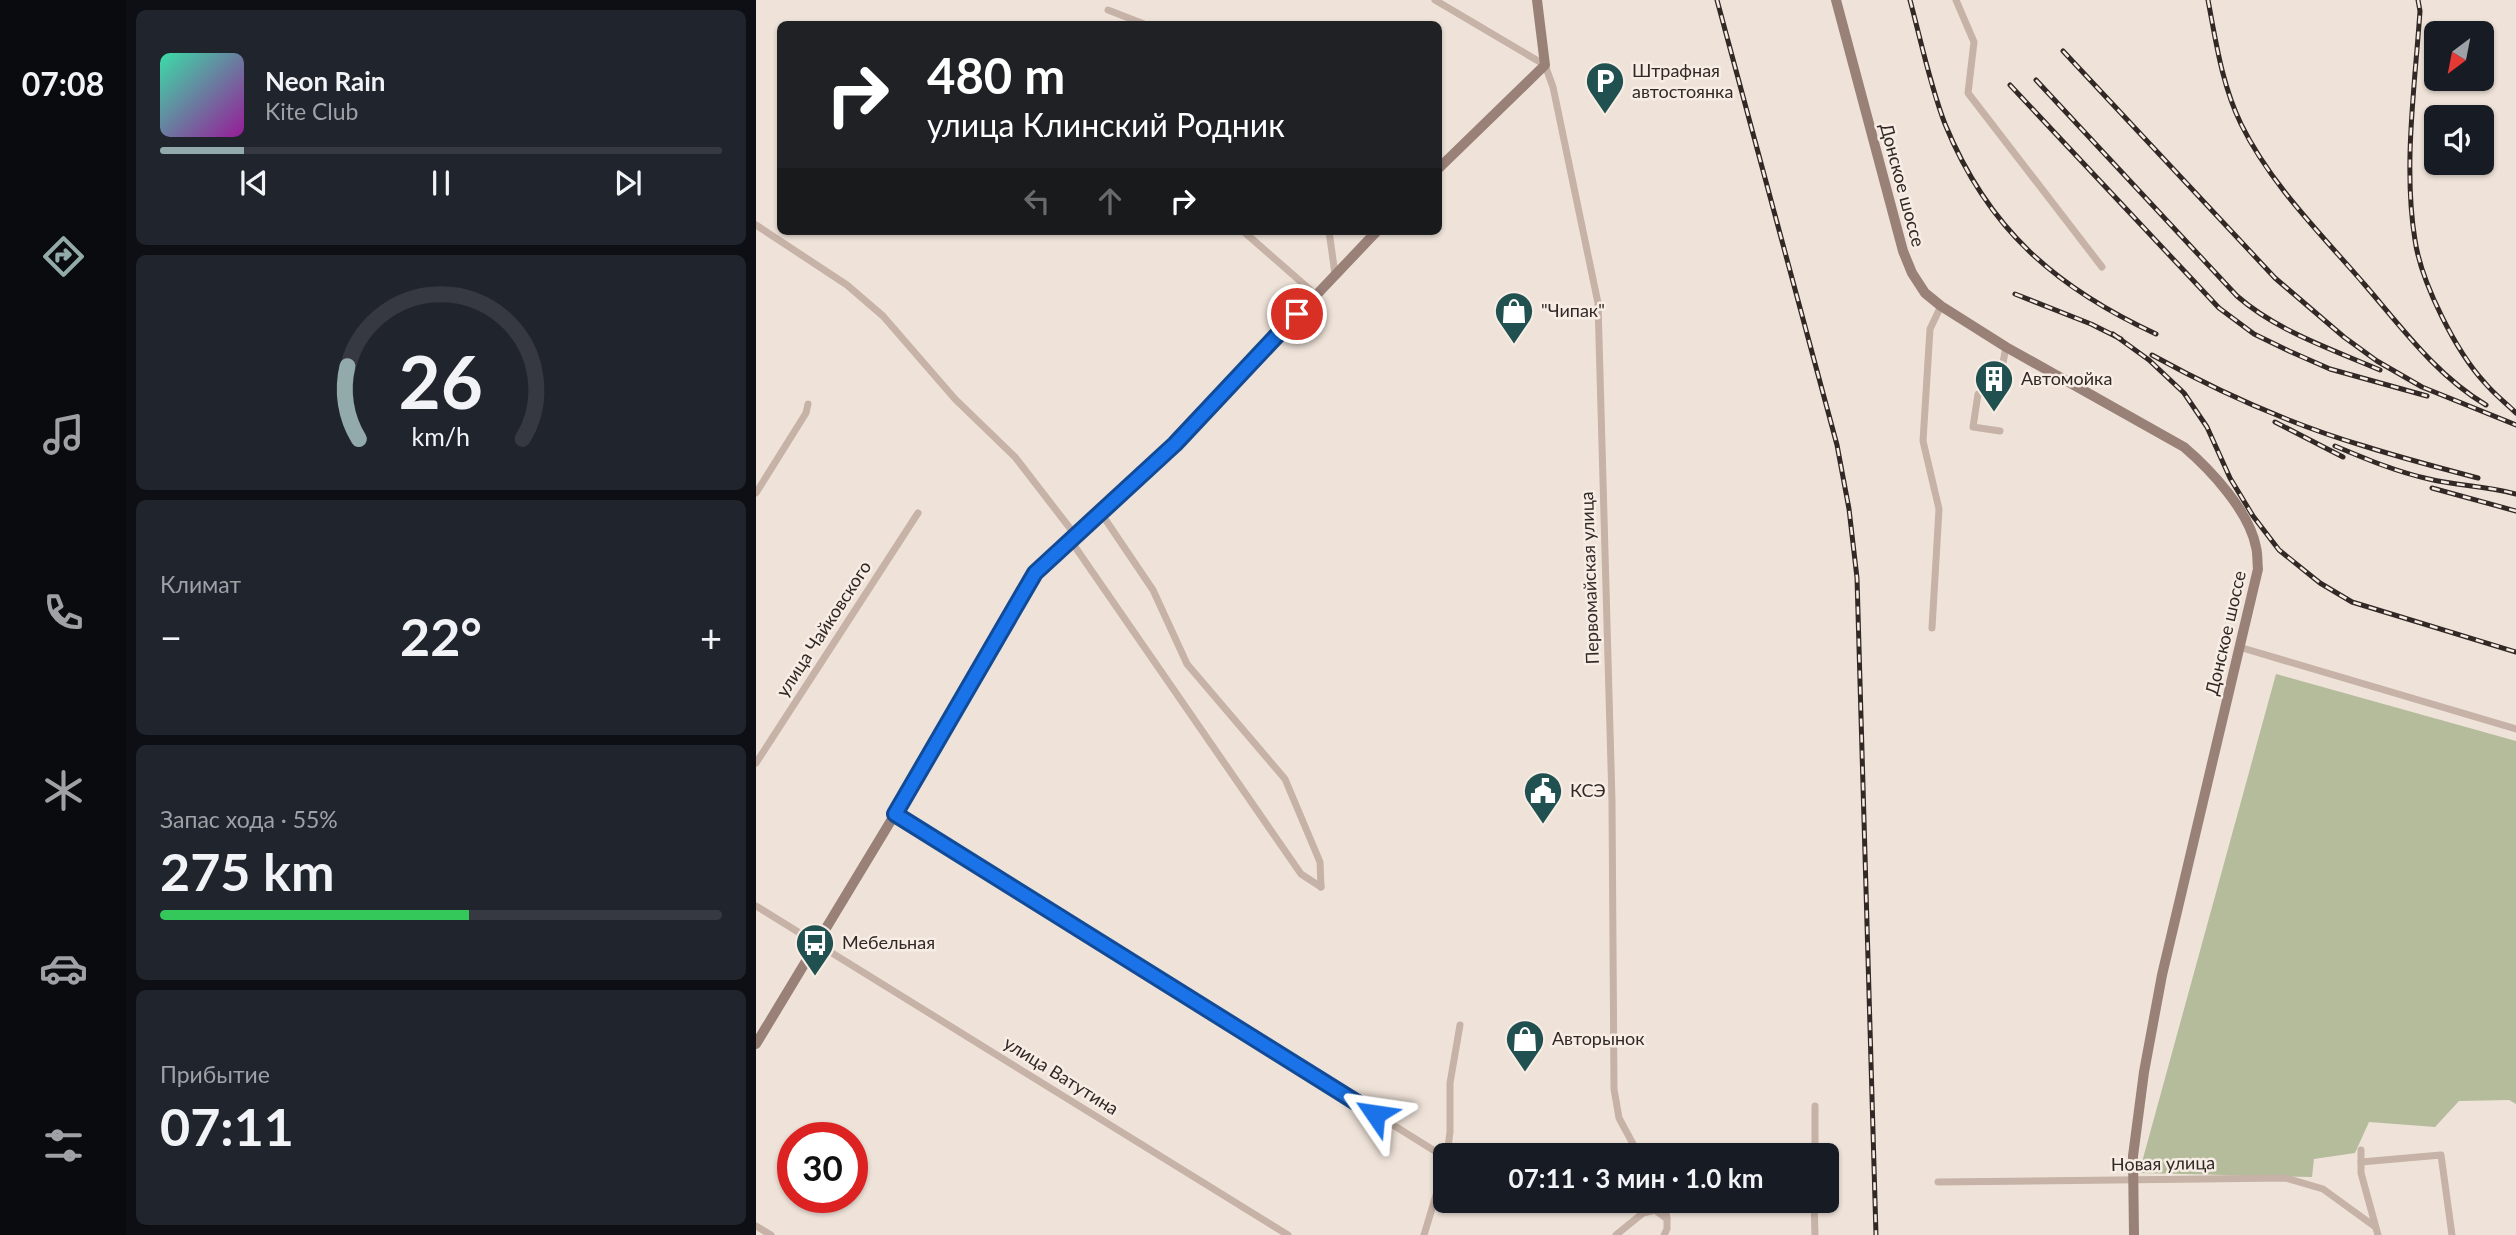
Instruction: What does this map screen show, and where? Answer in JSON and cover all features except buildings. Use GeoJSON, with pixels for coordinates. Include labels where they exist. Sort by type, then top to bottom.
{"type":"FeatureCollection","features":[{"type":"Feature","properties":{"kind":"main road","name":"Первомайская улица"},"geometry":{"type":"LineString","coordinates":[[1537,0],[1545,65]]}},
{"type":"Feature","properties":{"kind":"main road","name":"Донское шоссе"},"geometry":{"type":"LineString","coordinates":[[1836,0],[1903,251],[1912,273],[1925,293],[2006,347],[2185,447],[2206,466],[2249,526],[2256,547],[2258,569],[2162,975],[2144,1072],[2133,1156],[2134,1235]]}},
{"type":"Feature","properties":{"kind":"main road"},"geometry":{"type":"LineString","coordinates":[[1442,165],[1545,65]]}},
{"type":"Feature","properties":{"kind":"main road"},"geometry":{"type":"LineString","coordinates":[[756,1044],[895,814],[1035,573],[1175,444],[1373,235]]}},
{"type":"Feature","properties":{"kind":"street"},"geometry":{"type":"LineString","coordinates":[[1435,0],[1545,65]]}},
{"type":"Feature","properties":{"kind":"street"},"geometry":{"type":"LineString","coordinates":[[1956,0],[1974,42],[1968,93],[2102,267]]}},
{"type":"Feature","properties":{"kind":"street"},"geometry":{"type":"LineString","coordinates":[[1108,10],[1136,21]]}},
{"type":"Feature","properties":{"kind":"street","name":"Первомайская улица"},"geometry":{"type":"LineString","coordinates":[[1545,65],[1553,87],[1598,303],[1612,801],[1614,1089],[1619,1118],[1633,1143]]}},
{"type":"Feature","properties":{"kind":"street"},"geometry":{"type":"LineString","coordinates":[[756,225],[847,285],[883,316],[955,399],[1015,457],[1301,874],[1321,887],[1320,862],[1285,779],[1187,664],[1153,590],[1101,513]]}},
{"type":"Feature","properties":{"kind":"street"},"geometry":{"type":"LineString","coordinates":[[1247,235],[1315,295]]}},
{"type":"Feature","properties":{"kind":"street"},"geometry":{"type":"LineString","coordinates":[[1330,235],[1335,274]]}},
{"type":"Feature","properties":{"kind":"street"},"geometry":{"type":"LineString","coordinates":[[1932,628],[1939,509],[1923,441],[1930,329],[1941,306]]}},
{"type":"Feature","properties":{"kind":"street"},"geometry":{"type":"LineString","coordinates":[[2000,431],[1973,428],[1978,394],[1998,389],[2006,347]]}},
{"type":"Feature","properties":{"kind":"street"},"geometry":{"type":"LineString","coordinates":[[756,493],[806,413],[808,404]]}},
{"type":"Feature","properties":{"kind":"street","name":"улица Чайковского"},"geometry":{"type":"LineString","coordinates":[[756,763],[918,513]]}},
{"type":"Feature","properties":{"kind":"street"},"geometry":{"type":"LineString","coordinates":[[2239,647],[2516,729]]}},
{"type":"Feature","properties":{"kind":"street"},"geometry":{"type":"LineString","coordinates":[[895,814],[1433,1150]]}},
{"type":"Feature","properties":{"kind":"street","name":"улица Ватутина"},"geometry":{"type":"LineString","coordinates":[[756,906],[1288,1235]]}},
{"type":"Feature","properties":{"kind":"street"},"geometry":{"type":"LineString","coordinates":[[1448,1143],[1450,1083],[1460,1025]]}},
{"type":"Feature","properties":{"kind":"street"},"geometry":{"type":"LineString","coordinates":[[1815,1106],[1815,1143]]}},
{"type":"Feature","properties":{"kind":"street"},"geometry":{"type":"LineString","coordinates":[[2361,1150],[2361,1173],[2378,1235]]}},
{"type":"Feature","properties":{"kind":"street"},"geometry":{"type":"LineString","coordinates":[[2361,1162],[2441,1155],[2452,1235]]}},
{"type":"Feature","properties":{"kind":"street","name":"Новая улица"},"geometry":{"type":"LineString","coordinates":[[1938,1182],[2286,1178],[2323,1189],[2374,1226]]}},
{"type":"Feature","properties":{"kind":"street"},"geometry":{"type":"LineString","coordinates":[[1424,1235],[1433,1204]]}},
{"type":"Feature","properties":{"kind":"street"},"geometry":{"type":"LineString","coordinates":[[1616,1235],[1643,1213]]}},
{"type":"Feature","properties":{"kind":"street"},"geometry":{"type":"LineString","coordinates":[[1660,1213],[1667,1219]]}},
{"type":"Feature","properties":{"kind":"street"},"geometry":{"type":"LineString","coordinates":[[1665,1233],[1666,1213]]}},
{"type":"Feature","properties":{"kind":"street"},"geometry":{"type":"LineString","coordinates":[[1814,1213],[1815,1235]]}},
{"type":"Feature","properties":{"kind":"street"},"geometry":{"type":"LineString","coordinates":[[1631,1233],[1634,1220]]}},
{"type":"Feature","properties":{"kind":"street"},"geometry":{"type":"LineString","coordinates":[[756,1226],[771,1235]]}},
{"type":"Feature","properties":{"kind":"green space"},"geometry":{"type":"Polygon","coordinates":[[[2276,674],[2516,741],[2516,1104],[2509,1100],[2459,1101],[2435,1127],[2369,1122],[2355,1153],[2314,1159],[2312,1177],[2139,1173],[2276,674]]]}},
{"type":"Feature","properties":{"kind":"railway"},"geometry":{"type":"LineString","coordinates":[[1717,0],[1837,445],[1849,509],[1857,578],[1876,1235]]}},
{"type":"Feature","properties":{"kind":"railway"},"geometry":{"type":"LineString","coordinates":[[1910,0],[1945,124],[1982,195],[2004,224],[2056,275],[2086,296],[2156,334]]}},
{"type":"Feature","properties":{"kind":"railway"},"geometry":{"type":"LineString","coordinates":[[2208,0],[2220,63],[2234,109],[2267,168],[2298,208],[2421,350],[2452,380],[2486,405]]}},
{"type":"Feature","properties":{"kind":"railway"},"geometry":{"type":"LineString","coordinates":[[2418,0],[2420,11],[2411,126],[2410,184],[2419,257],[2441,316],[2463,353],[2489,387],[2516,413]]}},
{"type":"Feature","properties":{"kind":"railway"},"geometry":{"type":"LineString","coordinates":[[2063,51],[2275,278],[2344,337],[2377,361],[2422,387],[2516,425]]}},
{"type":"Feature","properties":{"kind":"railway"},"geometry":{"type":"LineString","coordinates":[[2036,80],[2237,296],[2287,329],[2380,370]]}},
{"type":"Feature","properties":{"kind":"railway"},"geometry":{"type":"LineString","coordinates":[[2010,85],[2219,308],[2254,334],[2330,369],[2427,396]]}},
{"type":"Feature","properties":{"kind":"railway"},"geometry":{"type":"LineString","coordinates":[[2015,294],[2121,339]]}},
{"type":"Feature","properties":{"kind":"railway"},"geometry":{"type":"LineString","coordinates":[[2113,334],[2149,360],[2184,393],[2207,427],[2230,478],[2253,516],[2279,550],[2320,583],[2352,602],[2516,652]]}},
{"type":"Feature","properties":{"kind":"railway"},"geometry":{"type":"LineString","coordinates":[[2152,355],[2203,382],[2309,428],[2478,478]]}},
{"type":"Feature","properties":{"kind":"railway"},"geometry":{"type":"LineString","coordinates":[[2275,422],[2343,457]]}},
{"type":"Feature","properties":{"kind":"railway"},"geometry":{"type":"LineString","coordinates":[[2335,446],[2417,476],[2516,494]]}},
{"type":"Feature","properties":{"kind":"railway"},"geometry":{"type":"LineString","coordinates":[[2432,488],[2516,511]]}},
{"type":"Feature","properties":{"kind":"place","name":"Штрафная автостоянка"},"geometry":{"type":"Point","coordinates":[1605,115]}},
{"type":"Feature","properties":{"kind":"place","name":"\"Чипак\""},"geometry":{"type":"Point","coordinates":[1514,345]}},
{"type":"Feature","properties":{"kind":"place","name":"Автомойка"},"geometry":{"type":"Point","coordinates":[1994,413]}},
{"type":"Feature","properties":{"kind":"place","name":"КСЭ"},"geometry":{"type":"Point","coordinates":[1543,825]}},
{"type":"Feature","properties":{"kind":"place","name":"Мебельная"},"geometry":{"type":"Point","coordinates":[815,977]}},
{"type":"Feature","properties":{"kind":"place","name":"Авторынок"},"geometry":{"type":"Point","coordinates":[1525,1073]}},
{"type":"Feature","properties":{"kind":"route"},"geometry":{"type":"LineString","coordinates":[[1297,314],[1175,444],[1035,573],[895,814],[1375,1114]]}}]}
